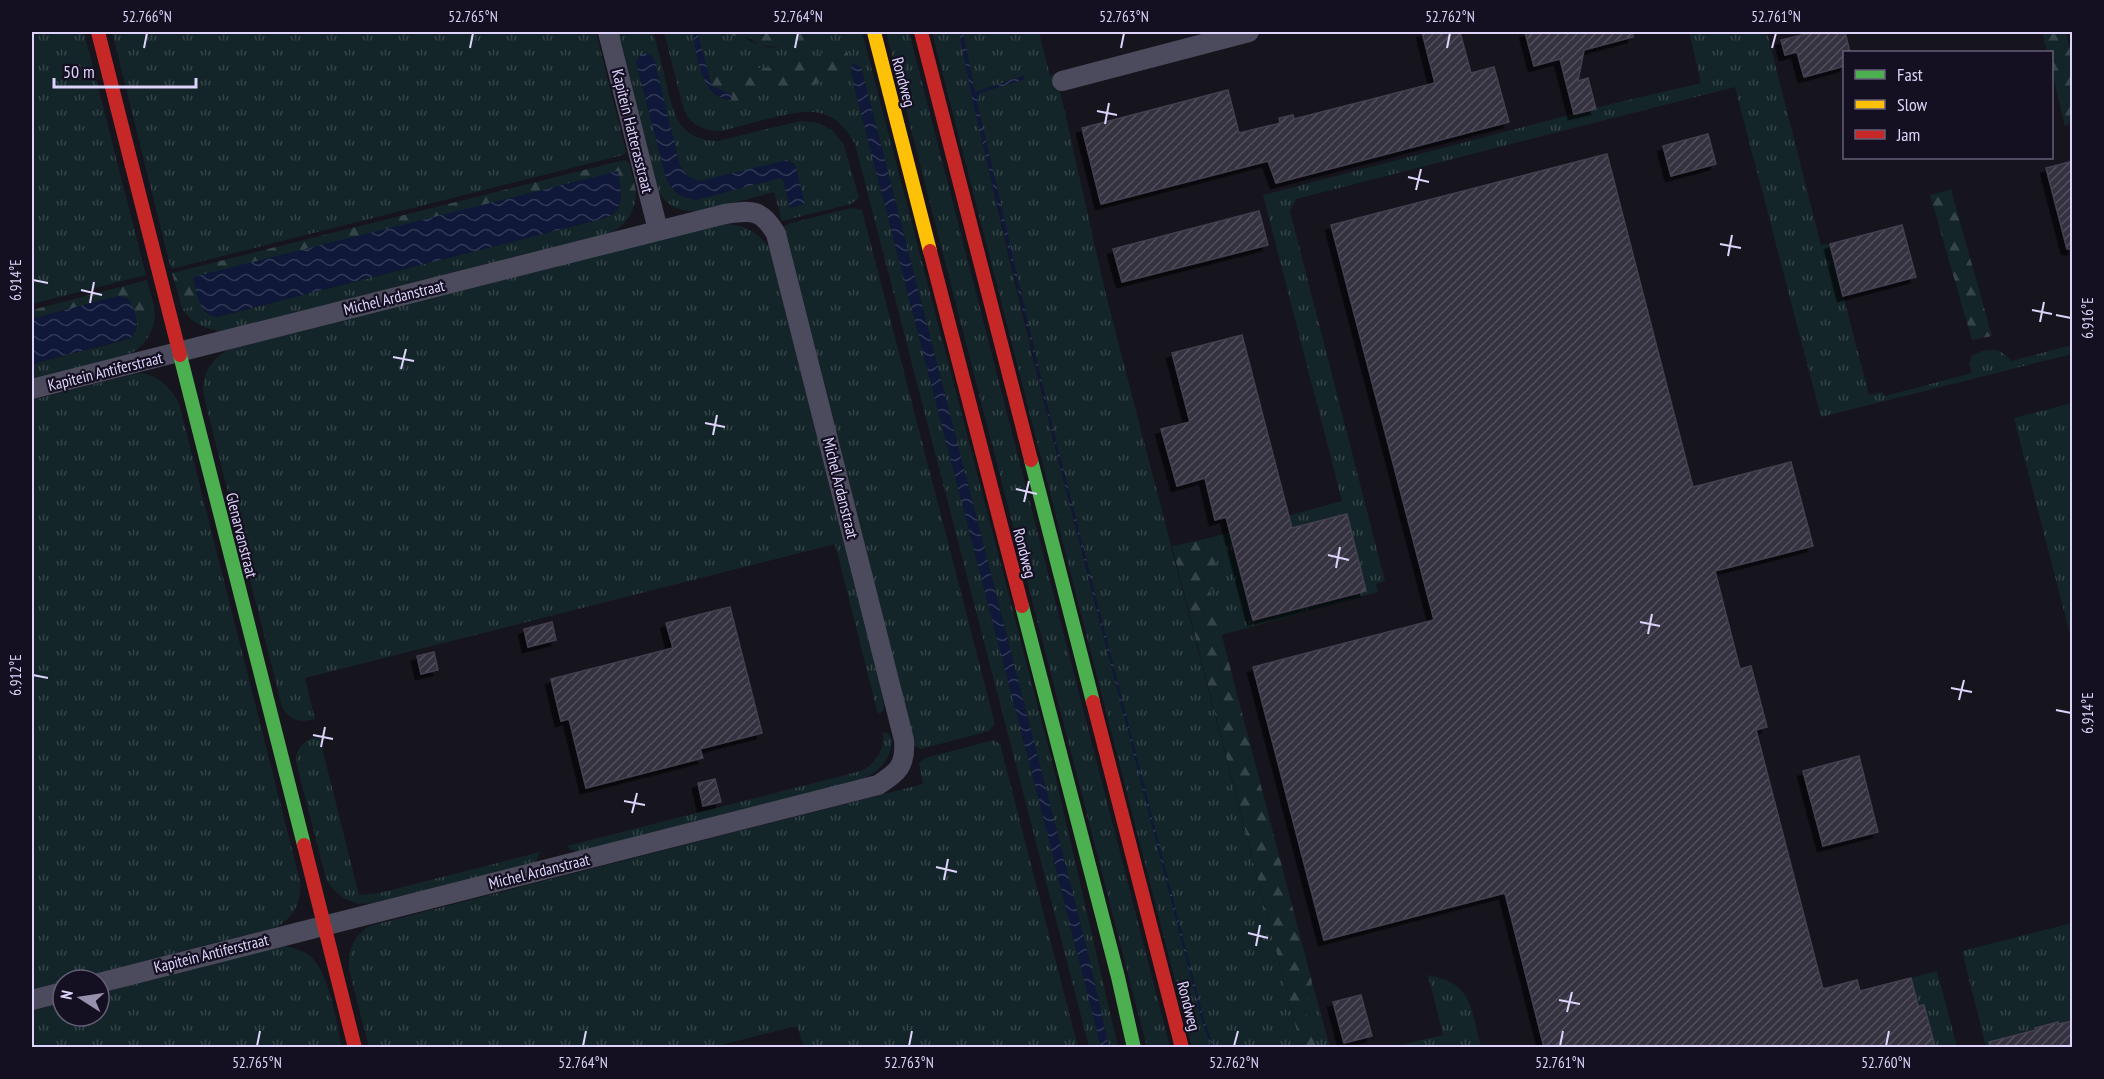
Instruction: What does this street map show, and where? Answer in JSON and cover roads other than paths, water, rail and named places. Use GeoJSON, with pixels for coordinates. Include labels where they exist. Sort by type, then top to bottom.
{"type":"FeatureCollection","features":[{"type":"Feature","properties":{"kind":"main road","name":"Glenarvanstraat"},"geometry":{"type":"LineString","coordinates":[[98,32],[355,1047]]}},
{"type":"Feature","properties":{"kind":"main road","name":"Rondweg"},"geometry":{"type":"LineString","coordinates":[[874,32],[1118,977],[1134,1047]]}},
{"type":"Feature","properties":{"kind":"main road","name":"Rondweg"},"geometry":{"type":"LineString","coordinates":[[921,32],[1182,1047]]}},
{"type":"Feature","properties":{"kind":"street","name":"Kapitein Hatterasstraat"},"geometry":{"type":"LineString","coordinates":[[608,32],[658,230]]}},
{"type":"Feature","properties":{"kind":"street"},"geometry":{"type":"LineString","coordinates":[[1062,81],[1249,32]]}},
{"type":"Feature","properties":{"kind":"street","name":"Michel Ardanstraat"},"geometry":{"type":"LineString","coordinates":[[179,352],[658,230],[725,214],[757,212],[767,218],[776,234],[900,717],[904,740],[903,762],[895,774],[878,785],[324,924]]}},
{"type":"Feature","properties":{"kind":"street","name":"Kapitein Antiferstraat"},"geometry":{"type":"LineString","coordinates":[[32,389],[179,352]]}},
{"type":"Feature","properties":{"kind":"street","name":"Kapitein Antiferstraat"},"geometry":{"type":"LineString","coordinates":[[111,979],[324,924]]}},
{"type":"Feature","properties":{"kind":"street"},"geometry":{"type":"LineString","coordinates":[[32,1000],[51,995]]}},
{"type":"Feature","properties":{"kind":"water"},"geometry":{"type":"Polygon","coordinates":[[[692,32],[697,32],[712,86],[732,95],[731,100],[720,97],[706,83],[692,32]]]}},
{"type":"Feature","properties":{"kind":"water"},"geometry":{"type":"Polygon","coordinates":[[[959,32],[963,32],[975,92],[1023,76],[1024,78],[980,93],[977,102],[1052,425],[1204,1020],[1214,1047],[1211,1047],[1201,1018],[1057,454],[974,107],[959,32]]]}},
{"type":"Feature","properties":{"kind":"water"},"geometry":{"type":"Polygon","coordinates":[[[643,54],[654,58],[680,166],[688,177],[700,181],[787,160],[796,167],[805,204],[790,208],[783,180],[780,178],[695,200],[679,195],[666,178],[636,62],[643,54]]]}},
{"type":"Feature","properties":{"kind":"water"},"geometry":{"type":"Polygon","coordinates":[[[852,63],[861,67],[1087,949],[1109,1047],[1101,1047],[854,86],[852,63]]]}},
{"type":"Feature","properties":{"kind":"water"},"geometry":{"type":"Polygon","coordinates":[[[618,171],[621,197],[618,208],[609,217],[216,317],[205,312],[197,295],[193,277],[618,171]]]}},
{"type":"Feature","properties":{"kind":"water"},"geometry":{"type":"Polygon","coordinates":[[[118,296],[127,298],[135,313],[135,329],[130,338],[32,364],[32,319],[118,296]]]}}]}
